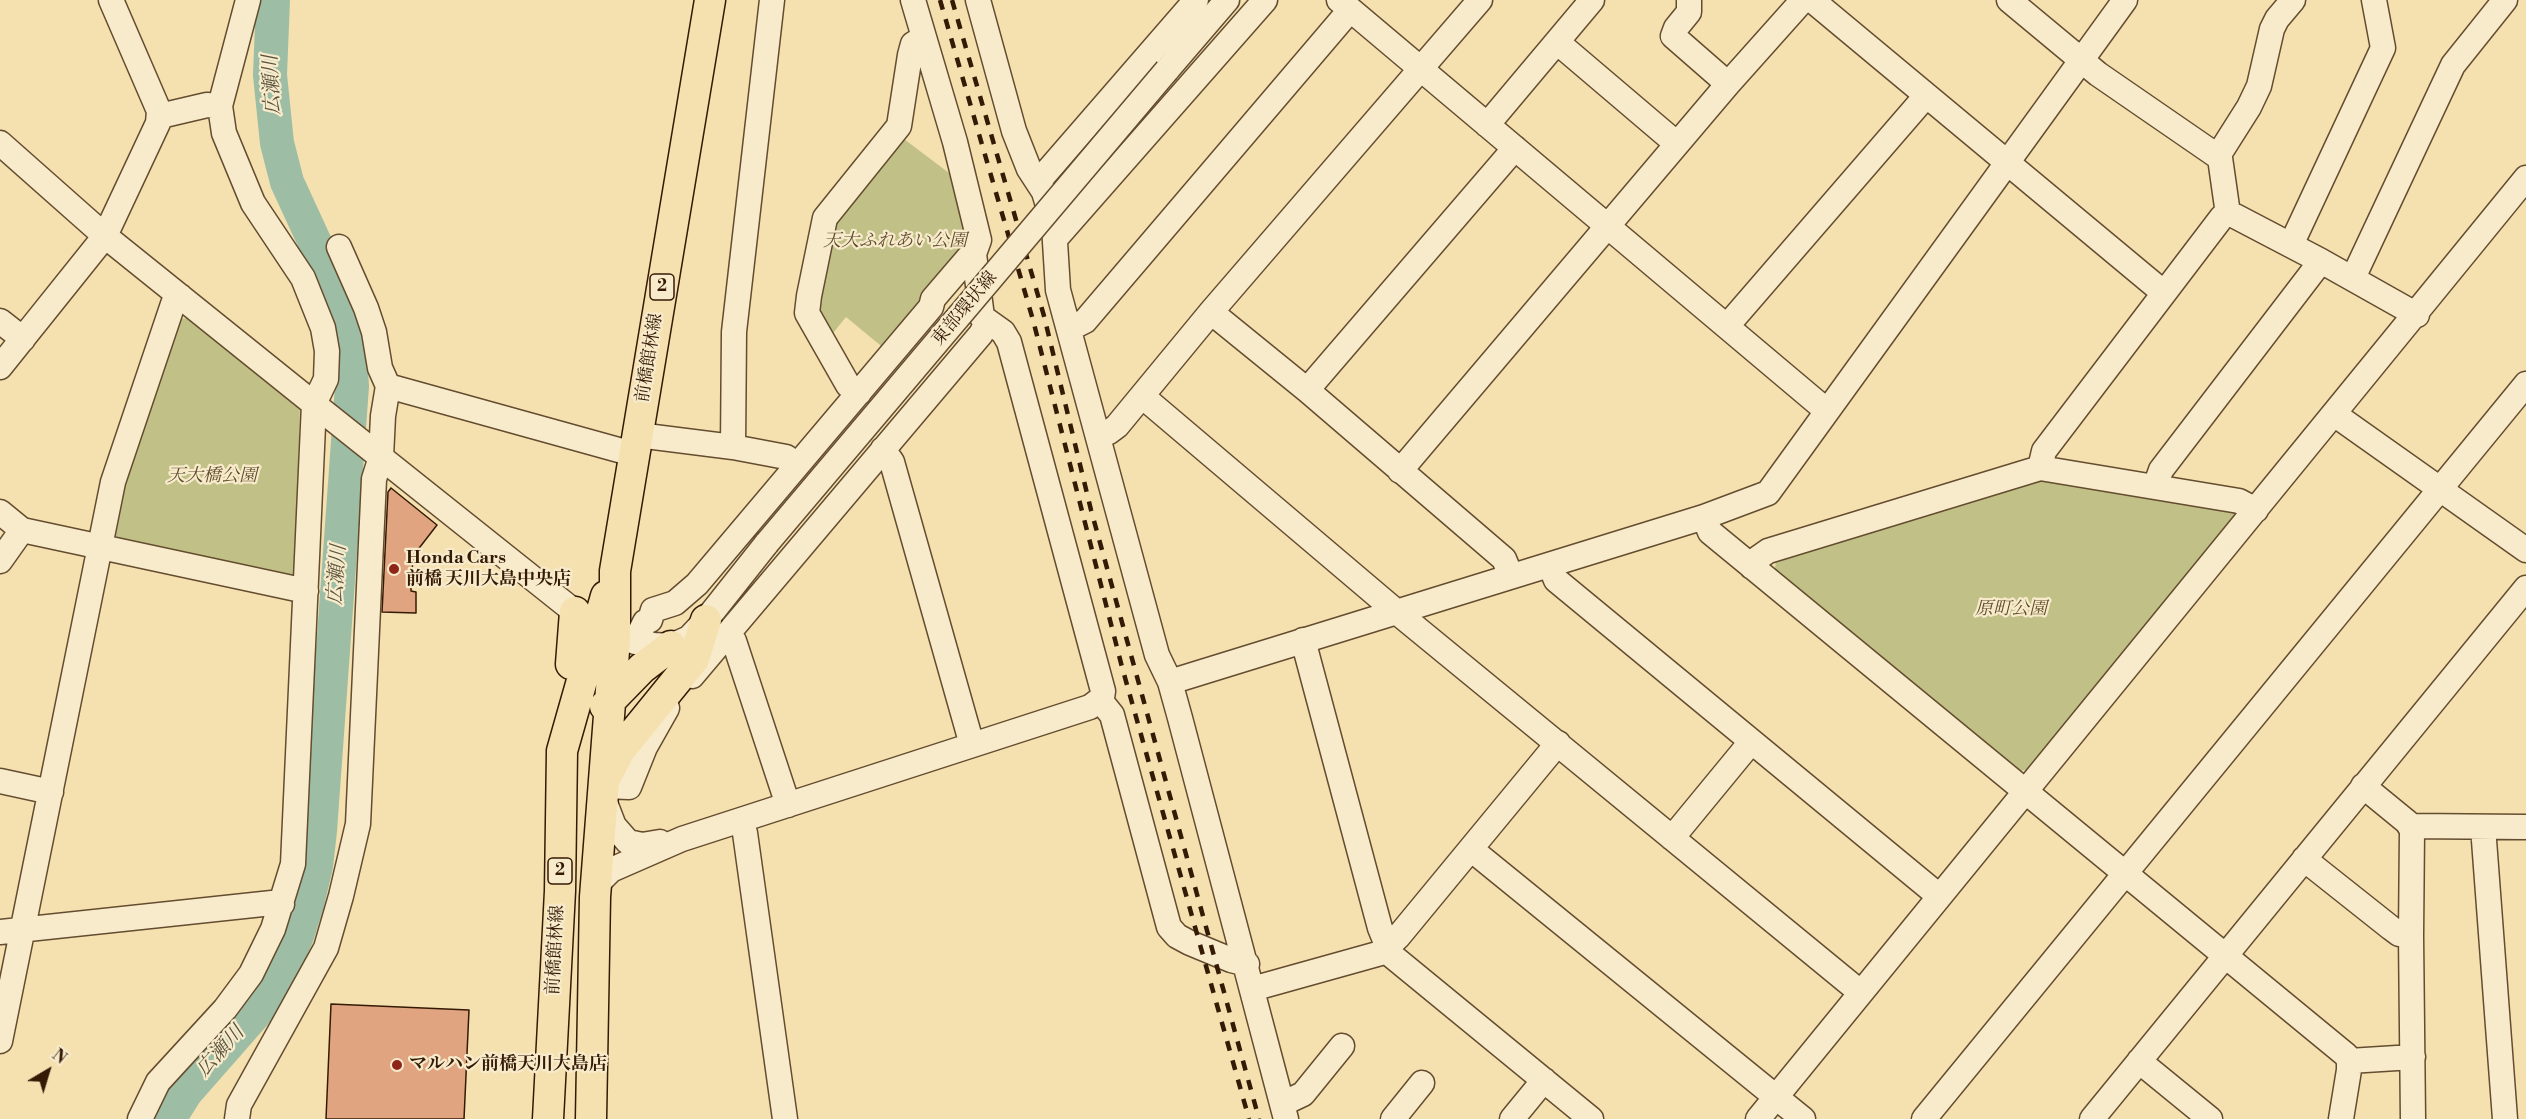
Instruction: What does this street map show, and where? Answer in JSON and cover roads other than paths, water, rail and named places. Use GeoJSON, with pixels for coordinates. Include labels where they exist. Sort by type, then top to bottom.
{"type":"FeatureCollection","features":[{"type":"Feature","properties":{"kind":"main road","name":"前橋館林線"},"geometry":{"type":"LineString","coordinates":[[548,1119],[560,891],[562,751],[605,630],[710,0]]}},
{"type":"Feature","properties":{"kind":"main road"},"geometry":{"type":"LineString","coordinates":[[605,788],[620,750],[717,627]]}},
{"type":"Feature","properties":{"kind":"main road","name":"前橋館林線"},"geometry":{"type":"LineString","coordinates":[[591,1119],[596,897],[610,701],[605,630]]}},
{"type":"Feature","properties":{"kind":"main road"},"geometry":{"type":"LineString","coordinates":[[560,891],[576,751],[591,723],[610,701],[642,668],[671,646]]}},
{"type":"Feature","properties":{"kind":"street"},"geometry":{"type":"LineString","coordinates":[[0,367],[105,236],[160,116],[111,0]]}},
{"type":"Feature","properties":{"kind":"street"},"geometry":{"type":"LineString","coordinates":[[140,1119],[158,1082],[225,1009],[251,974],[263,952],[282,904],[292,864],[295,838],[306,591],[321,410],[328,365],[323,328],[303,278],[253,203],[224,133],[220,105],[248,0]]}},
{"type":"Feature","properties":{"kind":"street"},"geometry":{"type":"LineString","coordinates":[[733,447],[734,332],[772,0]]}},
{"type":"Feature","properties":{"kind":"street"},"geometry":{"type":"LineString","coordinates":[[596,897],[599,882],[611,870],[682,839],[1090,707],[1100,700],[1103,691],[1009,342],[1003,332],[982,317],[974,254],[979,240],[978,235],[955,142],[913,0]]}},
{"type":"Feature","properties":{"kind":"street"},"geometry":{"type":"LineString","coordinates":[[978,0],[1014,131],[1029,169],[1048,203],[1054,226],[1056,278],[1069,329],[1157,655],[1170,682],[1247,964],[1284,1111],[1303,1094],[1342,1046]]}},
{"type":"Feature","properties":{"kind":"street"},"geometry":{"type":"LineString","coordinates":[[1038,182],[1196,0]]}},
{"type":"Feature","properties":{"kind":"street","name":"東部環状線"},"geometry":{"type":"LineString","coordinates":[[717,627],[767,543],[1227,0]]}},
{"type":"Feature","properties":{"kind":"street"},"geometry":{"type":"LineString","coordinates":[[1055,239],[1265,0]]}},
{"type":"Feature","properties":{"kind":"street"},"geometry":{"type":"LineString","coordinates":[[1098,436],[1117,426],[1211,312],[1480,0]]}},
{"type":"Feature","properties":{"kind":"street"},"geometry":{"type":"LineString","coordinates":[[1487,125],[1592,0]]}},
{"type":"Feature","properties":{"kind":"street"},"geometry":{"type":"LineString","coordinates":[[1689,0],[1689,12],[1676,28],[1673,36],[1728,84]]}},
{"type":"Feature","properties":{"kind":"street"},"geometry":{"type":"LineString","coordinates":[[1400,471],[1728,84],[1803,0]]}},
{"type":"Feature","properties":{"kind":"street"},"geometry":{"type":"LineString","coordinates":[[1812,0],[2164,293]]}},
{"type":"Feature","properties":{"kind":"street"},"geometry":{"type":"LineString","coordinates":[[2009,0],[2082,61],[2218,156],[2222,162],[2228,214]]}},
{"type":"Feature","properties":{"kind":"street"},"geometry":{"type":"LineString","coordinates":[[1170,682],[1704,517],[1768,493],[2125,0]]}},
{"type":"Feature","properties":{"kind":"street"},"geometry":{"type":"LineString","coordinates":[[2218,156],[2249,107],[2259,86],[2272,30],[2277,19],[2293,0]]}},
{"type":"Feature","properties":{"kind":"street"},"geometry":{"type":"LineString","coordinates":[[2292,245],[2383,48],[2374,0]]}},
{"type":"Feature","properties":{"kind":"street"},"geometry":{"type":"LineString","coordinates":[[2353,278],[2453,65],[2505,0]]}},
{"type":"Feature","properties":{"kind":"street"},"geometry":{"type":"LineString","coordinates":[[1069,329],[1085,321],[1345,5],[1827,411]]}},
{"type":"Feature","properties":{"kind":"street"},"geometry":{"type":"LineString","coordinates":[[859,393],[848,385],[807,313],[809,296],[825,218],[899,126],[913,44],[923,38]]}},
{"type":"Feature","properties":{"kind":"street"},"geometry":{"type":"LineString","coordinates":[[1557,42],[1677,144]]}},
{"type":"Feature","properties":{"kind":"street"},"geometry":{"type":"LineString","coordinates":[[1727,326],[1925,96]]}},
{"type":"Feature","properties":{"kind":"street"},"geometry":{"type":"LineString","coordinates":[[160,116],[207,105],[220,105]]}},
{"type":"Feature","properties":{"kind":"street"},"geometry":{"type":"LineString","coordinates":[[0,143],[105,236],[321,410],[605,630],[671,646],[717,627],[883,449],[981,334],[987,322]]}},
{"type":"Feature","properties":{"kind":"street"},"geometry":{"type":"LineString","coordinates":[[1307,390],[1515,148]]}},
{"type":"Feature","properties":{"kind":"street"},"geometry":{"type":"LineString","coordinates":[[1758,1119],[2526,178]]}},
{"type":"Feature","properties":{"kind":"street"},"geometry":{"type":"LineString","coordinates":[[2040,468],[2044,451],[2222,217],[2228,214],[2292,245],[2416,315]]}},
{"type":"Feature","properties":{"kind":"street"},"geometry":{"type":"LineString","coordinates":[[237,1119],[238,1105],[326,948],[358,824],[375,452],[388,386],[380,368],[374,332],[366,308],[339,247]]}},
{"type":"Feature","properties":{"kind":"street"},"geometry":{"type":"LineString","coordinates":[[605,630],[650,620],[653,610],[675,603],[686,595],[931,308],[933,299],[969,256],[974,254]]}},
{"type":"Feature","properties":{"kind":"street"},"geometry":{"type":"LineString","coordinates":[[2155,487],[2161,470],[2321,261]]}},
{"type":"Feature","properties":{"kind":"street"},"geometry":{"type":"LineString","coordinates":[[0,1041],[113,482],[173,304],[180,296]]}},
{"type":"Feature","properties":{"kind":"street"},"geometry":{"type":"LineString","coordinates":[[1211,312],[1307,390],[1504,559],[1511,576]]}},
{"type":"Feature","properties":{"kind":"street"},"geometry":{"type":"LineString","coordinates":[[0,321],[23,339]]}},
{"type":"Feature","properties":{"kind":"street"},"geometry":{"type":"LineString","coordinates":[[1924,1119],[2526,384]]}},
{"type":"Feature","properties":{"kind":"street"},"geometry":{"type":"LineString","coordinates":[[388,386],[635,445],[733,447],[786,457],[797,465]]}},
{"type":"Feature","properties":{"kind":"street"},"geometry":{"type":"LineString","coordinates":[[1142,396],[1398,613],[1860,992]]}},
{"type":"Feature","properties":{"kind":"street"},"geometry":{"type":"LineString","coordinates":[[2334,414],[2526,550]]}},
{"type":"Feature","properties":{"kind":"street"},"geometry":{"type":"LineString","coordinates":[[883,449],[892,462],[972,745]]}},
{"type":"Feature","properties":{"kind":"street"},"geometry":{"type":"LineString","coordinates":[[1752,567],[1758,558],[1768,551],[2040,468],[2239,501],[2256,510]]}},
{"type":"Feature","properties":{"kind":"street"},"geometry":{"type":"LineString","coordinates":[[0,513],[22,530],[306,591]]}},
{"type":"Feature","properties":{"kind":"street"},"geometry":{"type":"LineString","coordinates":[[1704,517],[1710,532],[2346,1055],[2349,1061],[2341,1119]]}},
{"type":"Feature","properties":{"kind":"street"},"geometry":{"type":"LineString","coordinates":[[0,561],[22,530]]}},
{"type":"Feature","properties":{"kind":"street"},"geometry":{"type":"LineString","coordinates":[[1550,565],[1556,580],[1939,896]]}},
{"type":"Feature","properties":{"kind":"street"},"geometry":{"type":"LineString","coordinates":[[2092,1119],[2526,588]]}},
{"type":"Feature","properties":{"kind":"street"},"geometry":{"type":"LineString","coordinates":[[717,627],[734,641],[788,805]]}},
{"type":"Feature","properties":{"kind":"street"},"geometry":{"type":"LineString","coordinates":[[1303,640],[1387,948],[1397,961],[1591,1119]]}},
{"type":"Feature","properties":{"kind":"street"},"geometry":{"type":"LineString","coordinates":[[1100,700],[1112,715],[1169,927],[1177,936],[1190,943],[1247,964]]}},
{"type":"Feature","properties":{"kind":"street"},"geometry":{"type":"LineString","coordinates":[[1672,838],[1751,741]]}},
{"type":"Feature","properties":{"kind":"street"},"geometry":{"type":"LineString","coordinates":[[1252,989],[1372,957],[1387,948],[1472,850],[1558,743]]}},
{"type":"Feature","properties":{"kind":"street"},"geometry":{"type":"LineString","coordinates":[[0,781],[51,792]]}},
{"type":"Feature","properties":{"kind":"street"},"geometry":{"type":"LineString","coordinates":[[2363,786],[2410,826],[2526,827]]}},
{"type":"Feature","properties":{"kind":"street"},"geometry":{"type":"LineString","coordinates":[[605,788],[614,826],[628,842],[642,844],[682,839]]}},
{"type":"Feature","properties":{"kind":"street"},"geometry":{"type":"LineString","coordinates":[[741,821],[745,833],[785,1119]]}},
{"type":"Feature","properties":{"kind":"street"},"geometry":{"type":"LineString","coordinates":[[2410,826],[2412,840],[2410,936],[2414,1119]]}},
{"type":"Feature","properties":{"kind":"street"},"geometry":{"type":"LineString","coordinates":[[2483,827],[2505,1119]]}},
{"type":"Feature","properties":{"kind":"street"},"geometry":{"type":"LineString","coordinates":[[1472,850],[1803,1119]]}},
{"type":"Feature","properties":{"kind":"street"},"geometry":{"type":"LineString","coordinates":[[2304,860],[2399,934],[2410,936]]}},
{"type":"Feature","properties":{"kind":"street"},"geometry":{"type":"LineString","coordinates":[[0,932],[272,903],[282,904]]}},
{"type":"Feature","properties":{"kind":"street"},"geometry":{"type":"LineString","coordinates":[[2349,1061],[2413,1057]]}},
{"type":"Feature","properties":{"kind":"street"},"geometry":{"type":"LineString","coordinates":[[2139,1061],[2210,1119]]}},
{"type":"Feature","properties":{"kind":"street"},"geometry":{"type":"LineString","coordinates":[[1512,1119],[1544,1080]]}},
{"type":"Feature","properties":{"kind":"street"},"geometry":{"type":"LineString","coordinates":[[1392,1119],[1422,1083]]}},
{"type":"Feature","properties":{"kind":"waterway","name":"広瀬川"},"geometry":{"type":"LineString","coordinates":[[169,1119],[186,1092],[257,1011],[280,975],[297,936],[307,904],[316,866],[320,831],[352,386],[347,332],[333,282],[287,182],[277,143],[270,75],[273,0]]}},
{"type":"Feature","properties":{"kind":"railway"},"geometry":{"type":"LineString","coordinates":[[940,0],[1033,320],[1122,667],[1249,1119]]}},
{"type":"Feature","properties":{"kind":"railway"},"geometry":{"type":"LineString","coordinates":[[952,0],[1044,316],[1091,510],[1259,1119]]}},
{"type":"Feature","properties":{"kind":"place","name":"Honda Cars 前橋 天川大島中央店"},"geometry":{"type":"Point","coordinates":[394,569]}},
{"type":"Feature","properties":{"kind":"place","name":"マルハン前橋天川大島店"},"geometry":{"type":"Point","coordinates":[397,1065]}},
{"type":"Feature","properties":{"kind":"park label","name":"天大ふれあい公園"},"geometry":{"type":"Point","coordinates":[895,242]}},
{"type":"Feature","properties":{"kind":"park label","name":"天大橋公園"},"geometry":{"type":"Point","coordinates":[212,477]}},
{"type":"Feature","properties":{"kind":"park label","name":"原町公園"},"geometry":{"type":"Point","coordinates":[2011,610]}}]}
